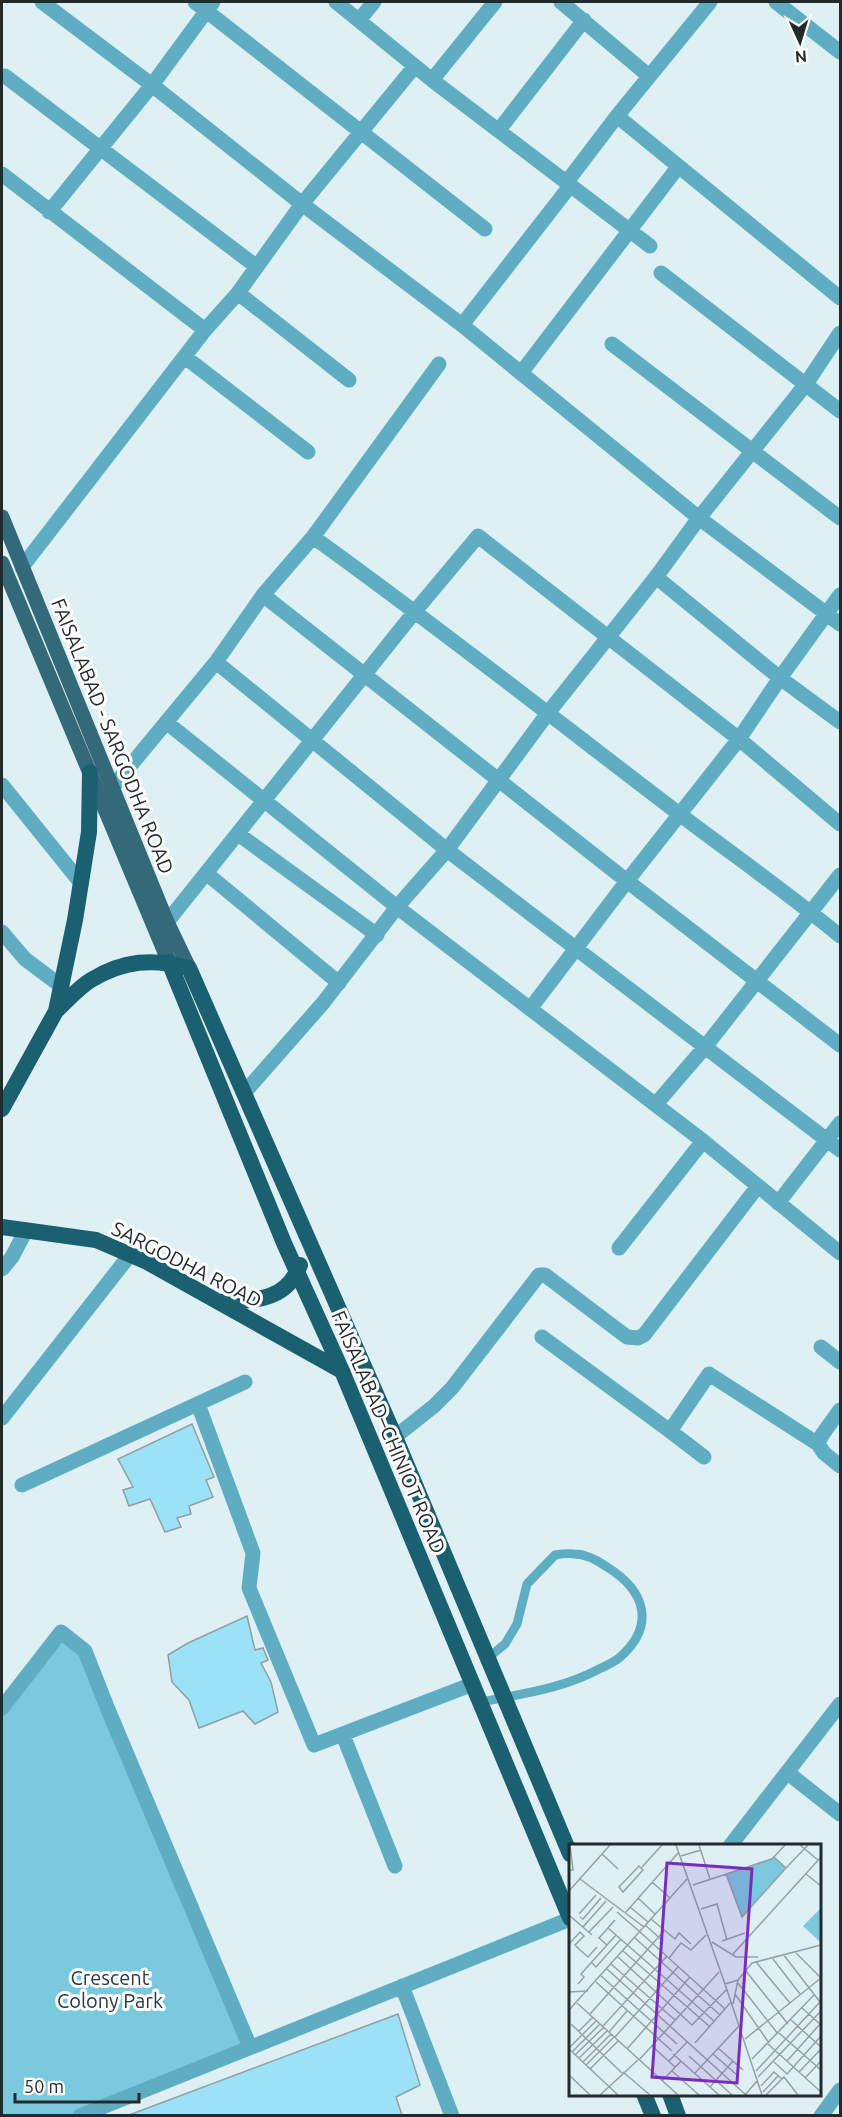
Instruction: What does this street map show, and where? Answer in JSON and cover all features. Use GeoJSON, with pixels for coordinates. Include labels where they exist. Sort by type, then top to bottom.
{"type":"FeatureCollection","features":[{"type":"Feature","properties":{"kind":"highway"},"geometry":{"type":"LineString","coordinates":[[2,1109],[56,1011],[89,832],[90,772]]}},
{"type":"Feature","properties":{"kind":"highway"},"geometry":{"type":"LineString","coordinates":[[56,1011],[91,981],[126,964],[144,961],[169,962],[189,968]]}},
{"type":"Feature","properties":{"kind":"highway","name":"FAISALABAD–CHINIOT ROAD"},"geometry":{"type":"LineString","coordinates":[[169,962],[569,1916]]}},
{"type":"Feature","properties":{"kind":"highway","name":"FAISALABAD–CHINIOT ROAD"},"geometry":{"type":"LineString","coordinates":[[189,968],[395,1437],[569,1852]]}},
{"type":"Feature","properties":{"kind":"highway","name":"SARGODHA ROAD"},"geometry":{"type":"LineString","coordinates":[[2,1227],[96,1240],[147,1262],[342,1371]]}},
{"type":"Feature","properties":{"kind":"highway"},"geometry":{"type":"LineString","coordinates":[[221,1302],[271,1297],[288,1286],[298,1272],[310,1241]]}},
{"type":"Feature","properties":{"kind":"highway"},"geometry":{"type":"LineString","coordinates":[[645,2096],[653,2115]]}},
{"type":"Feature","properties":{"kind":"highway"},"geometry":{"type":"LineString","coordinates":[[671,2096],[678,2115]]}},
{"type":"Feature","properties":{"kind":"main road","name":"FAISALABAD - SARGODHA ROAD"},"geometry":{"type":"LineString","coordinates":[[2,517],[111,789],[189,968]]}},
{"type":"Feature","properties":{"kind":"main road","name":"FAISALABAD - SARGODHA ROAD"},"geometry":{"type":"LineString","coordinates":[[2,563],[169,962]]}},
{"type":"Feature","properties":{"kind":"street"},"geometry":{"type":"LineString","coordinates":[[44,2],[302,204],[462,325],[699,518],[840,624]]}},
{"type":"Feature","properties":{"kind":"street"},"geometry":{"type":"LineString","coordinates":[[336,2],[432,80],[651,246]]}},
{"type":"Feature","properties":{"kind":"street"},"geometry":{"type":"LineString","coordinates":[[359,20],[374,2]]}},
{"type":"Feature","properties":{"kind":"street"},"geometry":{"type":"LineString","coordinates":[[432,80],[495,2]]}},
{"type":"Feature","properties":{"kind":"street"},"geometry":{"type":"LineString","coordinates":[[561,2],[649,76]]}},
{"type":"Feature","properties":{"kind":"street"},"geometry":{"type":"LineString","coordinates":[[462,325],[617,116],[710,2]]}},
{"type":"Feature","properties":{"kind":"street"},"geometry":{"type":"LineString","coordinates":[[776,2],[840,52]]}},
{"type":"Feature","properties":{"kind":"street"},"geometry":{"type":"LineString","coordinates":[[49,212],[152,85],[205,4],[485,229]]}},
{"type":"Feature","properties":{"kind":"street"},"geometry":{"type":"LineString","coordinates":[[499,130],[584,20]]}},
{"type":"Feature","properties":{"kind":"street"},"geometry":{"type":"LineString","coordinates":[[22,567],[205,330],[238,293],[302,204],[415,66]]}},
{"type":"Feature","properties":{"kind":"street"},"geometry":{"type":"LineString","coordinates":[[4,76],[257,267]]}},
{"type":"Feature","properties":{"kind":"street"},"geometry":{"type":"LineString","coordinates":[[617,116],[840,298]]}},
{"type":"Feature","properties":{"kind":"street"},"geometry":{"type":"LineString","coordinates":[[521,373],[678,167]]}},
{"type":"Feature","properties":{"kind":"street"},"geometry":{"type":"LineString","coordinates":[[2,174],[205,330]]}},
{"type":"Feature","properties":{"kind":"street"},"geometry":{"type":"LineString","coordinates":[[661,273],[840,411]]}},
{"type":"Feature","properties":{"kind":"street"},"geometry":{"type":"LineString","coordinates":[[238,293],[349,380]]}},
{"type":"Feature","properties":{"kind":"street"},"geometry":{"type":"LineString","coordinates":[[245,1092],[339,983],[397,907],[447,850],[548,713],[806,384],[840,333]]}},
{"type":"Feature","properties":{"kind":"street"},"geometry":{"type":"LineString","coordinates":[[612,344],[840,518]]}},
{"type":"Feature","properties":{"kind":"street"},"geometry":{"type":"LineString","coordinates":[[185,357],[308,452]]}},
{"type":"Feature","properties":{"kind":"street"},"geometry":{"type":"LineString","coordinates":[[111,789],[216,662],[262,595],[313,537],[439,364]]}},
{"type":"Feature","properties":{"kind":"street"},"geometry":{"type":"LineString","coordinates":[[167,922],[416,610],[478,536],[739,739],[840,824]]}},
{"type":"Feature","properties":{"kind":"street"},"geometry":{"type":"LineString","coordinates":[[313,537],[416,610],[680,814],[811,911],[840,936]]}},
{"type":"Feature","properties":{"kind":"street"},"geometry":{"type":"LineString","coordinates":[[656,577],[780,678],[840,722]]}},
{"type":"Feature","properties":{"kind":"street"},"geometry":{"type":"LineString","coordinates":[[262,595],[840,1045]]}},
{"type":"Feature","properties":{"kind":"street"},"geometry":{"type":"LineString","coordinates":[[530,1009],[739,739],[840,595]]}},
{"type":"Feature","properties":{"kind":"street"},"geometry":{"type":"LineString","coordinates":[[216,662],[447,850],[840,1150]]}},
{"type":"Feature","properties":{"kind":"street"},"geometry":{"type":"LineString","coordinates":[[166,722],[397,907],[703,1141],[840,1253]]}},
{"type":"Feature","properties":{"kind":"street"},"geometry":{"type":"LineString","coordinates":[[2,785],[81,883]]}},
{"type":"Feature","properties":{"kind":"street"},"geometry":{"type":"LineString","coordinates":[[238,834],[377,935]]}},
{"type":"Feature","properties":{"kind":"street"},"geometry":{"type":"LineString","coordinates":[[206,873],[339,983]]}},
{"type":"Feature","properties":{"kind":"street"},"geometry":{"type":"LineString","coordinates":[[656,1104],[705,1047],[840,875]]}},
{"type":"Feature","properties":{"kind":"street"},"geometry":{"type":"LineString","coordinates":[[2,932],[25,959],[61,986]]}},
{"type":"Feature","properties":{"kind":"street"},"geometry":{"type":"LineString","coordinates":[[778,1203],[840,1123]]}},
{"type":"Feature","properties":{"kind":"street"},"geometry":{"type":"LineString","coordinates":[[619,1248],[703,1141]]}},
{"type":"Feature","properties":{"kind":"street"},"geometry":{"type":"LineString","coordinates":[[395,1437],[434,1406],[452,1388],[539,1275],[542,1274],[549,1278],[627,1337],[638,1338],[644,1335],[758,1186]]}},
{"type":"Feature","properties":{"kind":"street"},"geometry":{"type":"LineString","coordinates":[[2,1269],[12,1257],[26,1230]]}},
{"type":"Feature","properties":{"kind":"street"},"geometry":{"type":"LineString","coordinates":[[2,1418],[129,1256]]}},
{"type":"Feature","properties":{"kind":"street"},"geometry":{"type":"LineString","coordinates":[[542,1336],[704,1457]]}},
{"type":"Feature","properties":{"kind":"street"},"geometry":{"type":"LineString","coordinates":[[821,1347],[840,1362]]}},
{"type":"Feature","properties":{"kind":"street"},"geometry":{"type":"LineString","coordinates":[[670,1431],[709,1374],[818,1444],[824,1453],[840,1466]]}},
{"type":"Feature","properties":{"kind":"street"},"geometry":{"type":"LineString","coordinates":[[22,1485],[245,1382]]}},
{"type":"Feature","properties":{"kind":"street"},"geometry":{"type":"LineString","coordinates":[[198,1404],[253,1553],[249,1588],[314,1745],[473,1684]]}},
{"type":"Feature","properties":{"kind":"street"},"geometry":{"type":"LineString","coordinates":[[818,1444],[840,1410]]}},
{"type":"Feature","properties":{"kind":"street"},"geometry":{"type":"LineString","coordinates":[[2,1708],[61,1632],[85,1651],[106,1707],[250,2047]]}},
{"type":"Feature","properties":{"kind":"street"},"geometry":{"type":"LineString","coordinates":[[731,1844],[840,1704]]}},
{"type":"Feature","properties":{"kind":"street"},"geometry":{"type":"LineString","coordinates":[[343,1735],[394,1866]]}},
{"type":"Feature","properties":{"kind":"street"},"geometry":{"type":"LineString","coordinates":[[788,1773],[840,1814]]}},
{"type":"Feature","properties":{"kind":"street"},"geometry":{"type":"LineString","coordinates":[[80,2115],[569,1918]]}},
{"type":"Feature","properties":{"kind":"street"},"geometry":{"type":"LineString","coordinates":[[402,1986],[452,2115]]}},
{"type":"Feature","properties":{"kind":"street"},"geometry":{"type":"LineString","coordinates":[[821,2115],[840,2090]]}},
{"type":"Feature","properties":{"kind":"lane"},"geometry":{"type":"LineString","coordinates":[[481,1702],[557,1688],[618,1659],[638,1636],[644,1618],[639,1597],[620,1575],[595,1559],[575,1553],[555,1555],[527,1584],[517,1624],[505,1644],[489,1657]]}},
{"type":"Feature","properties":{"kind":"green space","name":"Crescent Colony Park"},"geometry":{"type":"Polygon","coordinates":[[[61,1632],[85,1651],[250,2047],[79,2115],[2,2115],[2,1709],[61,1632]]]}},
{"type":"Feature","properties":{"kind":"building"},"geometry":{"type":"Polygon","coordinates":[[[192,1424],[214,1477],[206,1480],[213,1497],[189,1506],[191,1514],[177,1518],[181,1527],[165,1532],[150,1499],[129,1506],[123,1490],[133,1487],[118,1459],[192,1424]]]}},
{"type":"Feature","properties":{"kind":"building"},"geometry":{"type":"Polygon","coordinates":[[[247,1616],[255,1650],[263,1648],[268,1660],[261,1663],[271,1682],[278,1712],[255,1724],[243,1711],[199,1728],[189,1700],[172,1682],[168,1655],[188,1643],[247,1616]]]}},
{"type":"Feature","properties":{"kind":"building"},"geometry":{"type":"Polygon","coordinates":[[[398,2014],[420,2085],[396,2097],[402,2115],[129,2115],[398,2014]]]}}]}
